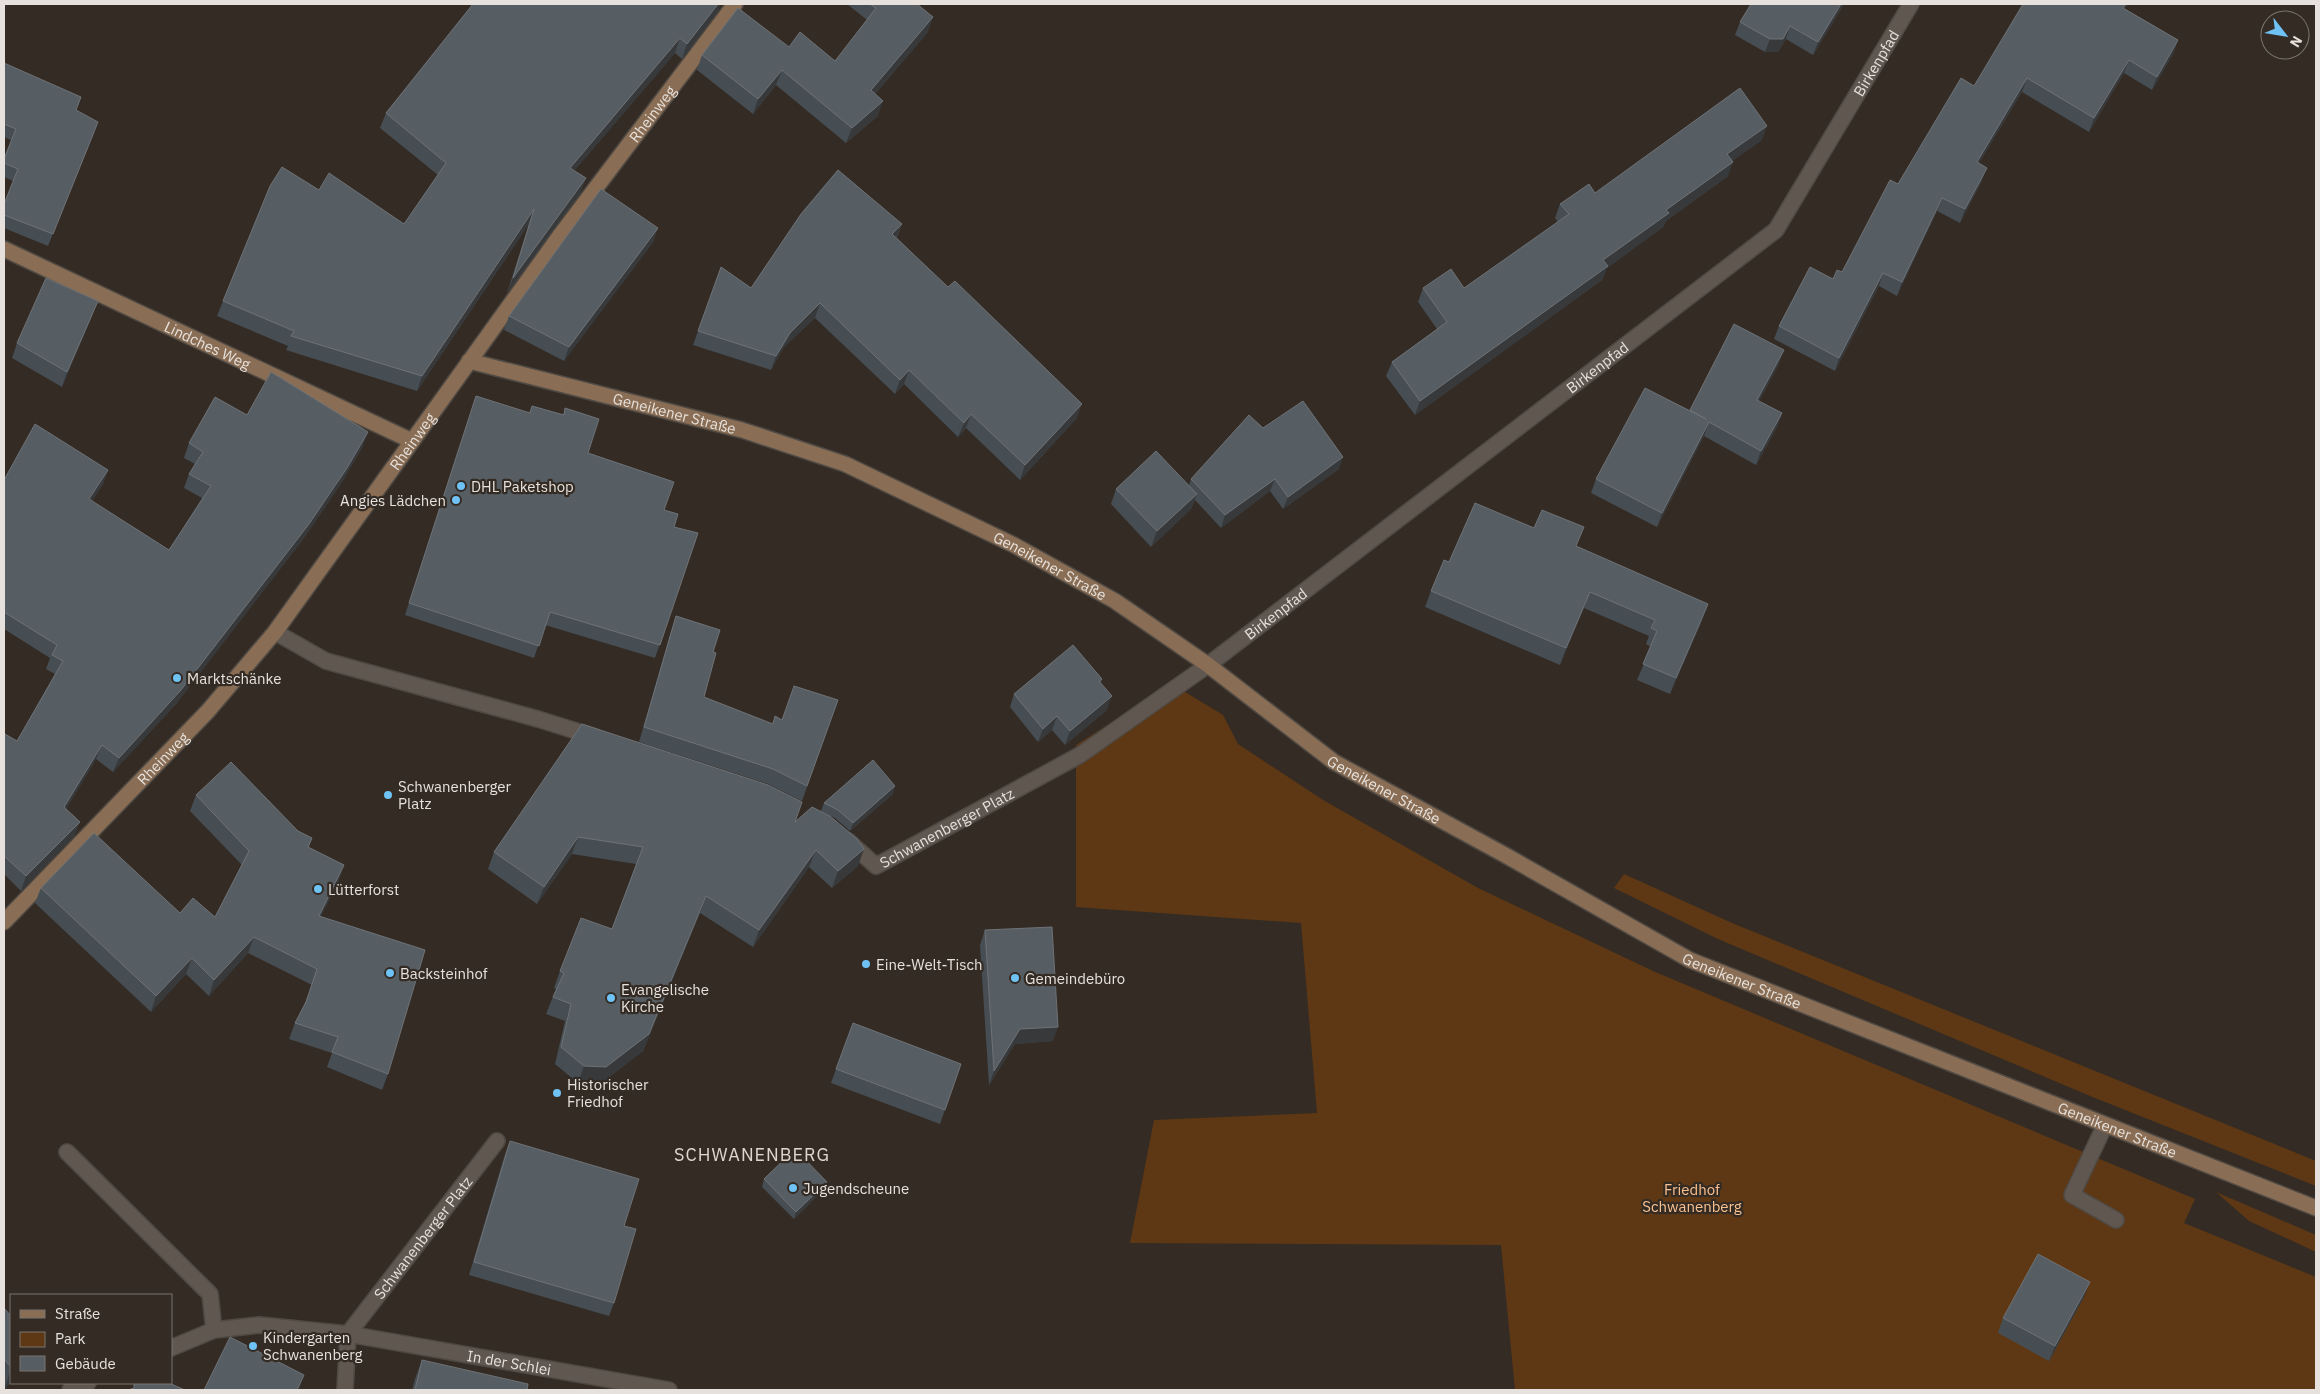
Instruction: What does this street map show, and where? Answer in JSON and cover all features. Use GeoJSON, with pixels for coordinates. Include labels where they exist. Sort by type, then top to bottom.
{"type":"FeatureCollection","features":[{"type":"Feature","properties":{"kind":"street","name":"Rheinweg"},"geometry":{"type":"LineString","coordinates":[[4,922],[208,711],[275,632],[561,234],[735,4]]}},
{"type":"Feature","properties":{"kind":"street","name":"Birkenpfad"},"geometry":{"type":"LineString","coordinates":[[1208,665],[1776,230],[1911,4]]}},
{"type":"Feature","properties":{"kind":"street","name":"Lindches Weg"},"geometry":{"type":"LineString","coordinates":[[4,248],[412,441]]}},
{"type":"Feature","properties":{"kind":"street","name":"Geneikener Straße"},"geometry":{"type":"LineString","coordinates":[[469,361],[742,430],[845,464],[1014,545],[1107,596],[1208,665],[1334,762],[1690,960],[2316,1208]]}},
{"type":"Feature","properties":{"kind":"street"},"geometry":{"type":"LineString","coordinates":[[275,632],[326,660],[538,719],[614,744]]}},
{"type":"Feature","properties":{"kind":"street","name":"Schwanenberger Platz"},"geometry":{"type":"LineString","coordinates":[[836,830],[876,866],[1080,755],[1208,665]]}},
{"type":"Feature","properties":{"kind":"street"},"geometry":{"type":"LineString","coordinates":[[2105,1125],[2072,1196],[2116,1220]]}},
{"type":"Feature","properties":{"kind":"street","name":"Schwanenberger Platz"},"geometry":{"type":"LineString","coordinates":[[348,1334],[497,1141]]}},
{"type":"Feature","properties":{"kind":"street"},"geometry":{"type":"LineString","coordinates":[[67,1152],[210,1294],[214,1330]]}},
{"type":"Feature","properties":{"kind":"street","name":"In der Schlei"},"geometry":{"type":"LineString","coordinates":[[172,1348],[214,1330],[259,1325],[348,1334],[669,1390]]}},
{"type":"Feature","properties":{"kind":"street"},"geometry":{"type":"LineString","coordinates":[[345,1390],[348,1334]]}},
{"type":"Feature","properties":{"kind":"street"},"geometry":{"type":"LineString","coordinates":[[70,1390],[85,1384]]}},
{"type":"Feature","properties":{"kind":"green space","name":"Friedhof Schwanenberg"},"geometry":{"type":"Polygon","coordinates":[[[1172,684],[1223,715],[1238,744],[1323,800],[1478,888],[1653,971],[2195,1199],[2184,1223],[2316,1277],[2316,1390],[1515,1390],[1501,1245],[1130,1243],[1154,1120],[1317,1113],[1301,923],[1076,907],[1076,745],[1172,684]]]}},
{"type":"Feature","properties":{"kind":"green space"},"geometry":{"type":"Polygon","coordinates":[[[1624,874],[1732,923],[2316,1161],[2316,1186],[2095,1098],[1718,939],[1614,888],[1624,874]]]}},
{"type":"Feature","properties":{"kind":"green space"},"geometry":{"type":"Polygon","coordinates":[[[2216,1192],[2316,1235],[2316,1252],[2249,1221],[2216,1192]]]}},
{"type":"Feature","properties":{"kind":"building"},"geometry":{"type":"Polygon","coordinates":[[[473,4],[718,4],[687,44],[680,38],[570,168],[586,178],[513,278],[534,209],[422,376],[291,336],[294,331],[223,301],[270,186],[282,167],[319,190],[329,173],[404,224],[446,163],[386,113],[473,4]]]}},
{"type":"Feature","properties":{"kind":"building"},"geometry":{"type":"Polygon","coordinates":[[[870,4],[917,4],[933,17],[871,90],[883,101],[852,128],[782,70],[758,99],[702,55],[738,8],[789,47],[800,32],[835,61],[876,8],[870,4]]]}},
{"type":"Feature","properties":{"kind":"building"},"geometry":{"type":"Polygon","coordinates":[[[1751,4],[1841,4],[1818,42],[1790,26],[1783,39],[1770,39],[1740,22],[1751,4]]]}},
{"type":"Feature","properties":{"kind":"building"},"geometry":{"type":"Polygon","coordinates":[[[2023,4],[2126,4],[2123,8],[2178,40],[2157,77],[2129,60],[2094,118],[2027,78],[1977,162],[1987,168],[1965,209],[1942,198],[1902,282],[1883,273],[1839,358],[1779,326],[1810,267],[1833,279],[1837,270],[1842,272],[1890,180],[1898,184],[1961,78],[1974,86],[2023,4]]]}},
{"type":"Feature","properties":{"kind":"building"},"geometry":{"type":"Polygon","coordinates":[[[4,63],[81,97],[76,110],[98,122],[53,234],[4,215],[4,204],[18,169],[4,163],[16,129],[4,124],[4,63]]]}},
{"type":"Feature","properties":{"kind":"building"},"geometry":{"type":"Polygon","coordinates":[[[1740,88],[1767,126],[1727,154],[1733,162],[1666,210],[1669,213],[1603,260],[1608,266],[1420,401],[1392,362],[1447,322],[1423,288],[1451,269],[1464,288],[1569,214],[1560,204],[1589,184],[1595,193],[1740,88]]]}},
{"type":"Feature","properties":{"kind":"building"},"geometry":{"type":"Polygon","coordinates":[[[838,170],[902,224],[892,234],[948,287],[955,281],[1082,404],[1025,465],[971,414],[964,423],[909,370],[900,380],[820,303],[790,333],[776,356],[698,331],[721,267],[751,288],[801,214],[838,170]]]}},
{"type":"Feature","properties":{"kind":"building"},"geometry":{"type":"Polygon","coordinates":[[[601,189],[658,228],[569,347],[509,316],[601,189]]]}},
{"type":"Feature","properties":{"kind":"building"},"geometry":{"type":"Polygon","coordinates":[[[46,278],[98,301],[67,372],[17,343],[46,278]]]}},
{"type":"Feature","properties":{"kind":"building"},"geometry":{"type":"Polygon","coordinates":[[[1734,324],[1784,350],[1757,400],[1782,413],[1761,451],[1709,422],[1662,513],[1596,479],[1645,388],[1706,419],[1690,410],[1734,324]]]}},
{"type":"Feature","properties":{"kind":"building"},"geometry":{"type":"Polygon","coordinates":[[[271,372],[368,432],[347,468],[309,524],[181,690],[119,758],[102,745],[64,807],[80,822],[26,876],[4,856],[4,737],[5,734],[17,741],[63,661],[52,655],[57,645],[4,612],[4,480],[35,424],[108,470],[89,499],[169,550],[211,486],[189,474],[203,452],[189,443],[215,397],[247,415],[271,372]]]}},
{"type":"Feature","properties":{"kind":"building"},"geometry":{"type":"Polygon","coordinates":[[[476,396],[530,413],[532,406],[564,415],[565,408],[599,419],[588,453],[674,482],[664,510],[678,514],[674,527],[698,533],[660,645],[550,612],[539,646],[409,603],[476,396]]]}},
{"type":"Feature","properties":{"kind":"building"},"geometry":{"type":"Polygon","coordinates":[[[1303,401],[1343,457],[1288,497],[1275,479],[1225,515],[1191,479],[1249,415],[1263,428],[1303,401]]]}},
{"type":"Feature","properties":{"kind":"building"},"geometry":{"type":"Polygon","coordinates":[[[1156,451],[1197,494],[1157,531],[1116,489],[1156,451]]]}},
{"type":"Feature","properties":{"kind":"building"},"geometry":{"type":"Polygon","coordinates":[[[1475,503],[1534,528],[1542,510],[1584,527],[1576,546],[1708,604],[1676,678],[1643,664],[1657,631],[1651,628],[1655,620],[1590,592],[1566,648],[1431,591],[1444,560],[1449,562],[1475,503]]]}},
{"type":"Feature","properties":{"kind":"building"},"geometry":{"type":"Polygon","coordinates":[[[676,616],[720,630],[713,652],[716,653],[704,697],[773,724],[775,716],[782,720],[794,686],[838,700],[807,786],[773,769],[644,727],[676,616]]]}},
{"type":"Feature","properties":{"kind":"building"},"geometry":{"type":"Polygon","coordinates":[[[1073,645],[1102,679],[1099,681],[1112,696],[1070,731],[1057,716],[1043,729],[1014,694],[1073,645]]]}},
{"type":"Feature","properties":{"kind":"building"},"geometry":{"type":"Polygon","coordinates":[[[582,724],[768,785],[802,802],[795,822],[812,807],[830,816],[857,839],[864,849],[838,871],[816,850],[759,930],[706,896],[649,1034],[606,1067],[584,1066],[561,1047],[571,1004],[553,997],[564,973],[560,971],[581,918],[612,929],[643,847],[578,837],[544,887],[494,852],[582,724]]]}},
{"type":"Feature","properties":{"kind":"building"},"geometry":{"type":"Polygon","coordinates":[[[873,760],[895,786],[853,823],[838,810],[824,803],[873,760]]]}},
{"type":"Feature","properties":{"kind":"building"},"geometry":{"type":"Polygon","coordinates":[[[231,762],[298,831],[312,838],[308,847],[344,865],[319,916],[425,950],[388,1074],[332,1052],[338,1037],[295,1023],[306,1002],[317,969],[254,937],[214,980],[192,958],[156,996],[41,888],[94,833],[180,913],[193,898],[215,917],[249,851],[196,795],[231,762]]]}},
{"type":"Feature","properties":{"kind":"building","name":"Gemeindebüro"},"geometry":{"type":"Polygon","coordinates":[[[1052,927],[1058,1027],[1020,1029],[994,1071],[985,930],[1052,927]]]}},
{"type":"Feature","properties":{"kind":"building"},"geometry":{"type":"Polygon","coordinates":[[[853,1023],[961,1064],[945,1110],[836,1069],[853,1023]]]}},
{"type":"Feature","properties":{"kind":"building"},"geometry":{"type":"Polygon","coordinates":[[[510,1141],[639,1179],[624,1226],[636,1229],[614,1303],[474,1262],[510,1141]]]}},
{"type":"Feature","properties":{"kind":"building","name":"Jugendscheune"},"geometry":{"type":"Polygon","coordinates":[[[795,1149],[827,1182],[796,1212],[764,1179],[795,1149]]]}},
{"type":"Feature","properties":{"kind":"building"},"geometry":{"type":"Polygon","coordinates":[[[2038,1254],[2090,1282],[2055,1346],[2003,1318],[2038,1254]]]}},
{"type":"Feature","properties":{"kind":"building"},"geometry":{"type":"Polygon","coordinates":[[[4,1308],[10,1315],[10,1366],[4,1359],[4,1308]]]}},
{"type":"Feature","properties":{"kind":"building"},"geometry":{"type":"Polygon","coordinates":[[[230,1337],[304,1375],[297,1390],[204,1390],[230,1337]]]}},
{"type":"Feature","properties":{"kind":"building"},"geometry":{"type":"Polygon","coordinates":[[[422,1360],[528,1384],[527,1390],[415,1390],[422,1360]]]}},
{"type":"Feature","properties":{"kind":"building"},"geometry":{"type":"Polygon","coordinates":[[[134,1384],[171,1384],[185,1390],[128,1390],[134,1388],[134,1384]]]}},
{"type":"Feature","properties":{"kind":"place","name":"DHL Paketshop"},"geometry":{"type":"Point","coordinates":[461,486]}},
{"type":"Feature","properties":{"kind":"place","name":"Angies Lädchen"},"geometry":{"type":"Point","coordinates":[456,500]}},
{"type":"Feature","properties":{"kind":"place","name":"Marktschänke"},"geometry":{"type":"Point","coordinates":[177,678]}},
{"type":"Feature","properties":{"kind":"place","name":"Schwanenberger Platz"},"geometry":{"type":"Point","coordinates":[388,795]}},
{"type":"Feature","properties":{"kind":"place","name":"Lütterforst"},"geometry":{"type":"Point","coordinates":[318,889]}},
{"type":"Feature","properties":{"kind":"place","name":"Eine-Welt-Tisch"},"geometry":{"type":"Point","coordinates":[866,964]}},
{"type":"Feature","properties":{"kind":"place","name":"Backsteinhof"},"geometry":{"type":"Point","coordinates":[390,973]}},
{"type":"Feature","properties":{"kind":"place","name":"Gemeindebüro"},"geometry":{"type":"Point","coordinates":[1015,978]}},
{"type":"Feature","properties":{"kind":"place","name":"Evangelische Kirche"},"geometry":{"type":"Point","coordinates":[611,998]}},
{"type":"Feature","properties":{"kind":"place","name":"Historischer Friedhof"},"geometry":{"type":"Point","coordinates":[557,1093]}},
{"type":"Feature","properties":{"kind":"place","name":"Jugendscheune"},"geometry":{"type":"Point","coordinates":[793,1188]}},
{"type":"Feature","properties":{"kind":"place","name":"Kindergarten Schwanenberg"},"geometry":{"type":"Point","coordinates":[253,1346]}},
{"type":"Feature","properties":{"kind":"district","name":"SCHWANENBERG"},"geometry":{"type":"Point","coordinates":[752,1154]}}]}
